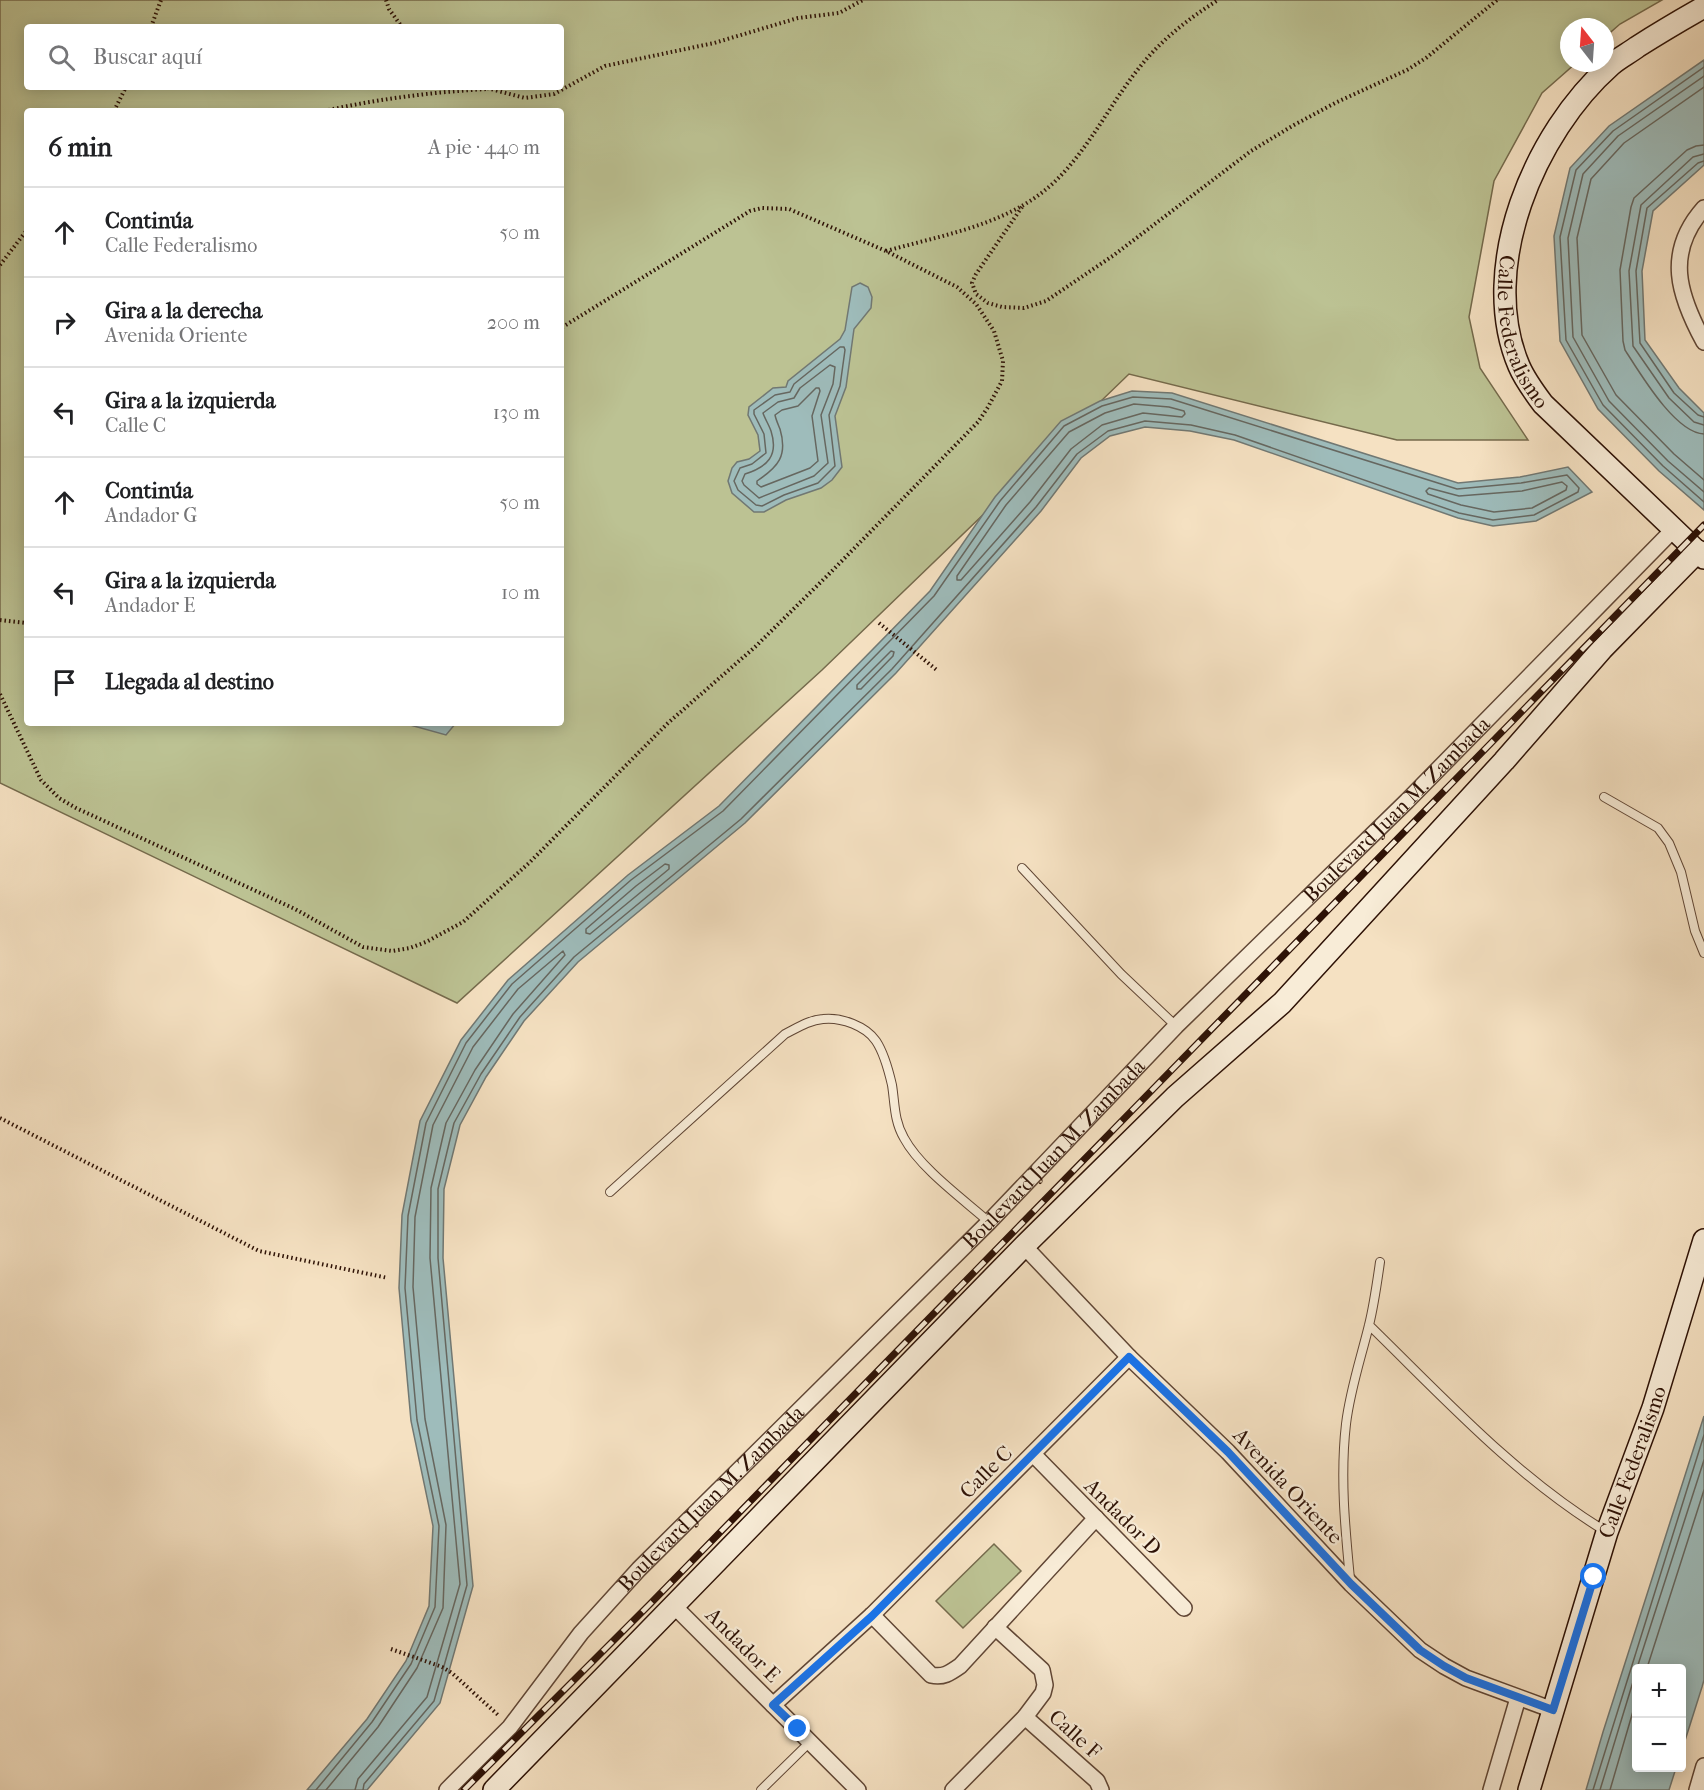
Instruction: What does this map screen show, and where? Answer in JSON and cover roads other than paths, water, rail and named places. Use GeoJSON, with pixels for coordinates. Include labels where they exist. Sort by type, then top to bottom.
{"type":"FeatureCollection","features":[{"type":"Feature","properties":{"kind":"street","name":"Calle Federalismo"},"geometry":{"type":"LineString","coordinates":[[1701,555],[1544,404],[1530,386],[1519,365],[1510,339],[1504,288],[1519,207],[1536,167],[1569,109],[1612,64],[1704,8]]}},
{"type":"Feature","properties":{"kind":"street"},"geometry":{"type":"LineString","coordinates":[[1704,208],[1697,216],[1685,240],[1679,258],[1678,275],[1688,313],[1704,342]]}},
{"type":"Feature","properties":{"kind":"street","name":"Boulevard Juan M. Zambada"},"geometry":{"type":"LineString","coordinates":[[447,1790],[510,1727],[581,1633],[639,1569],[989,1222],[1176,1026],[1407,801],[1674,529]]}},
{"type":"Feature","properties":{"kind":"street","name":"Boulevard Juan M. Zambada"},"geometry":{"type":"LineString","coordinates":[[494,1790],[1024,1246],[1174,1097],[1282,1002],[1504,761],[1602,648],[1701,555]]}},
{"type":"Feature","properties":{"kind":"street","name":"Calle Federalismo"},"geometry":{"type":"LineString","coordinates":[[1529,1790],[1607,1532],[1653,1408],[1704,1240]]}},
{"type":"Feature","properties":{"kind":"street","name":"Avenida Oriente"},"geometry":{"type":"LineString","coordinates":[[1024,1246],[1129,1357],[1228,1452],[1351,1584],[1420,1650],[1466,1678],[1553,1710]]}},
{"type":"Feature","properties":{"kind":"street","name":"Calle C"},"geometry":{"type":"LineString","coordinates":[[773,1705],[872,1616],[1129,1357]]}},
{"type":"Feature","properties":{"kind":"street","name":"Andador D"},"geometry":{"type":"LineString","coordinates":[[1033,1454],[1184,1608]]}},
{"type":"Feature","properties":{"kind":"street"},"geometry":{"type":"LineString","coordinates":[[872,1616],[927,1673],[938,1677],[948,1674],[960,1666],[1096,1518]]}},
{"type":"Feature","properties":{"kind":"street","name":"Andador E"},"geometry":{"type":"LineString","coordinates":[[674,1606],[858,1790]]}},
{"type":"Feature","properties":{"kind":"street"},"geometry":{"type":"LineString","coordinates":[[953,1790],[1025,1717],[1043,1693],[1045,1685],[1042,1670],[995,1627]]}},
{"type":"Feature","properties":{"kind":"street"},"geometry":{"type":"LineString","coordinates":[[1491,1790],[1518,1698]]}},
{"type":"Feature","properties":{"kind":"street","name":"Calle F"},"geometry":{"type":"LineString","coordinates":[[1025,1717],[1099,1786]]}},
{"type":"Feature","properties":{"kind":"street"},"geometry":{"type":"LineString","coordinates":[[1697,1790],[1704,1766]]}},
{"type":"Feature","properties":{"kind":"lane"},"geometry":{"type":"LineString","coordinates":[[1604,797],[1658,828],[1669,843],[1681,872],[1695,931],[1704,953]]}},
{"type":"Feature","properties":{"kind":"lane"},"geometry":{"type":"LineString","coordinates":[[1023,868],[1121,974],[1176,1026]]}},
{"type":"Feature","properties":{"kind":"lane"},"geometry":{"type":"LineString","coordinates":[[610,1192],[785,1034],[807,1023],[823,1019],[844,1020],[862,1029],[876,1041],[892,1086],[896,1122],[904,1140],[922,1162],[989,1222]]}},
{"type":"Feature","properties":{"kind":"lane"},"geometry":{"type":"LineString","coordinates":[[1351,1584],[1344,1514],[1343,1469],[1346,1423],[1355,1372],[1369,1325],[1380,1262]]}},
{"type":"Feature","properties":{"kind":"lane"},"geometry":{"type":"LineString","coordinates":[[1369,1325],[1487,1441],[1570,1510],[1607,1532]]}},
{"type":"Feature","properties":{"kind":"lane"},"geometry":{"type":"LineString","coordinates":[[761,1790],[810,1742]]}},
{"type":"Feature","properties":{"kind":"water"},"geometry":{"type":"Polygon","coordinates":[[[1704,60],[1704,165],[1653,211],[1642,271],[1645,340],[1679,388],[1704,413],[1704,510],[1659,471],[1598,409],[1560,341],[1554,236],[1570,168],[1609,126],[1704,60]]]}},
{"type":"Feature","properties":{"kind":"water"},"geometry":{"type":"Polygon","coordinates":[[[860,283],[868,287],[872,297],[871,308],[854,329],[846,387],[835,416],[842,467],[832,480],[821,488],[786,500],[764,512],[754,512],[732,493],[728,481],[732,468],[737,462],[749,459],[760,451],[758,435],[748,415],[749,407],[773,388],[786,387],[788,381],[840,339],[845,330],[852,287],[860,283]]]}},
{"type":"Feature","properties":{"kind":"water"},"geometry":{"type":"Polygon","coordinates":[[[1132,391],[1172,393],[1458,483],[1520,477],[1568,467],[1592,492],[1536,521],[1493,526],[1458,518],[1234,440],[1190,431],[1145,427],[1110,436],[1081,458],[1041,511],[896,673],[745,823],[578,962],[524,1021],[486,1077],[460,1125],[444,1189],[443,1258],[473,1586],[440,1703],[367,1790],[307,1790],[367,1719],[406,1661],[429,1606],[433,1526],[411,1421],[399,1288],[402,1215],[420,1121],[461,1040],[508,980],[628,875],[719,806],[930,591],[995,497],[1061,421],[1100,401],[1132,391]]]}},
{"type":"Feature","properties":{"kind":"water"},"geometry":{"type":"Polygon","coordinates":[[[414,726],[454,726],[446,735],[414,726]]]}},
{"type":"Feature","properties":{"kind":"water"},"geometry":{"type":"Polygon","coordinates":[[[1704,1416],[1704,1680],[1686,1737],[1686,1664],[1632,1664],[1632,1772],[1675,1772],[1669,1790],[1586,1790],[1704,1416]]]}},
{"type":"Feature","properties":{"kind":"railway"},"geometry":{"type":"LineString","coordinates":[[464,1790],[651,1603],[1704,525]]}}]}
